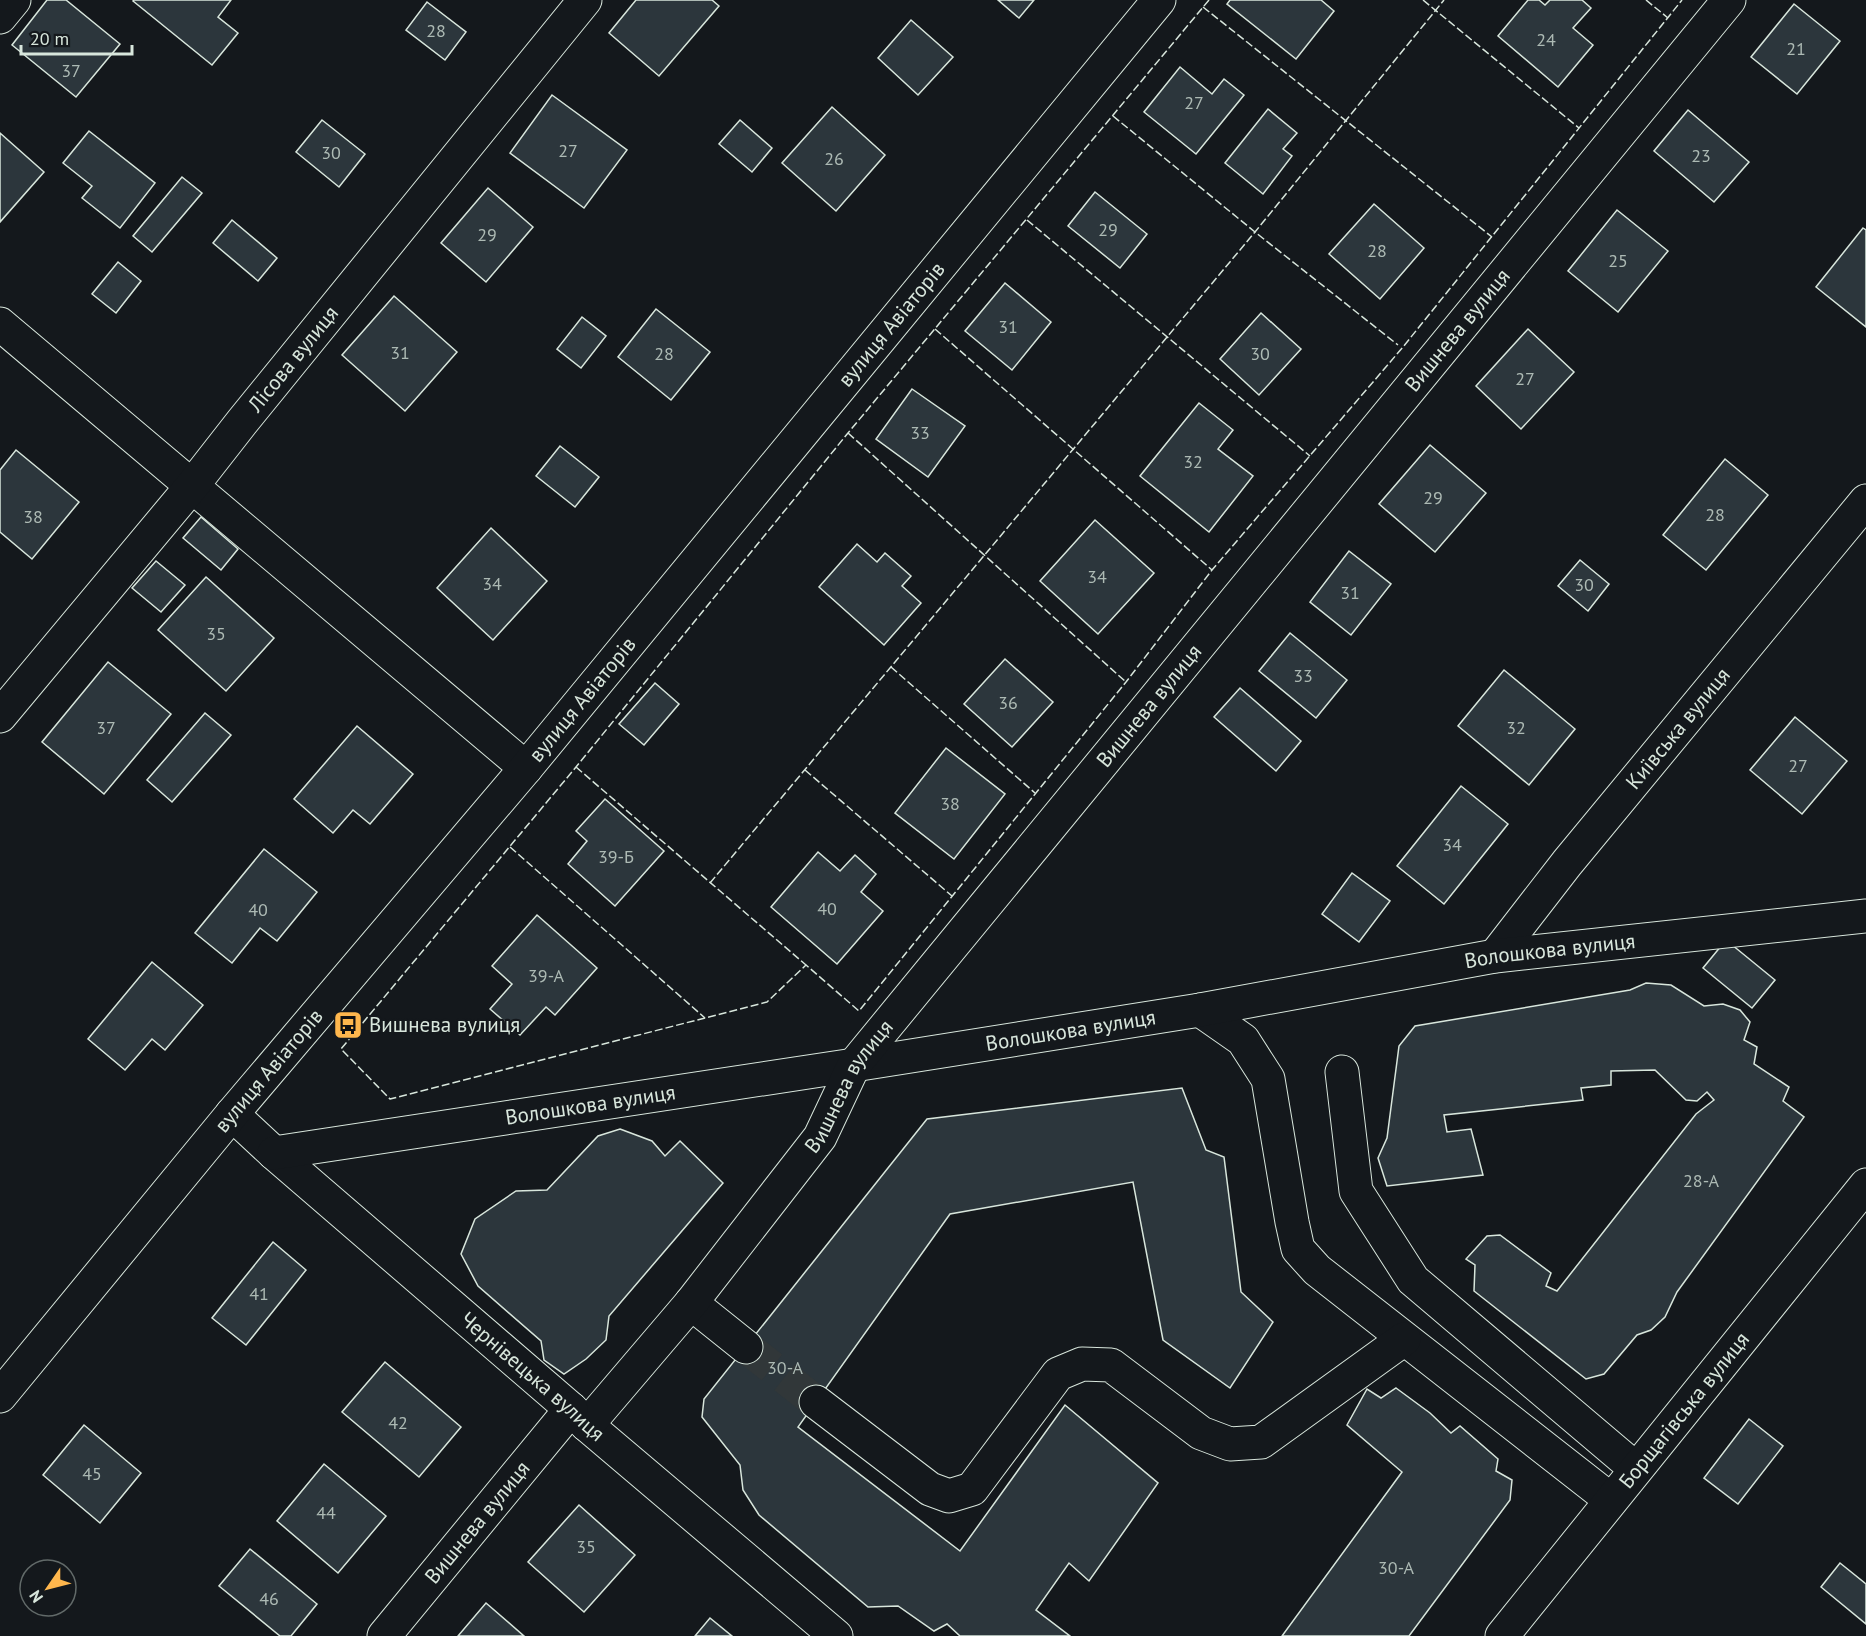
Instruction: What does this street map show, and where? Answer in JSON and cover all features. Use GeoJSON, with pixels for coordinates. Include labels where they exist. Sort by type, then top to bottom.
{"type":"FeatureCollection","features":[{"type":"Feature","properties":{"kind":"street"},"geometry":{"type":"LineString","coordinates":[[0,17],[14,0]]}},
{"type":"Feature","properties":{"kind":"street","name":"Лісова вулиця"},"geometry":{"type":"LineString","coordinates":[[0,716],[192,486],[585,0]]}},
{"type":"Feature","properties":{"kind":"street","name":"вулиця Авіаторів"},"geometry":{"type":"LineString","coordinates":[[0,1396],[232,1114],[526,768],[1159,0]]}},
{"type":"Feature","properties":{"kind":"street","name":"Вишнева вулиця"},"geometry":{"type":"LineString","coordinates":[[384,1636],[579,1417],[691,1303],[820,1137],[854,1065],[1729,0]]}},
{"type":"Feature","properties":{"kind":"street"},"geometry":{"type":"LineString","coordinates":[[0,324],[526,768]]}},
{"type":"Feature","properties":{"kind":"street","name":"Київська вулиця"},"geometry":{"type":"LineString","coordinates":[[1495,956],[1567,862],[1866,501]]}},
{"type":"Feature","properties":{"kind":"street","name":"Волошкова вулиця"},"geometry":{"type":"LineString","coordinates":[[274,1153],[1200,1010],[1495,956],[1866,916]]}},
{"type":"Feature","properties":{"kind":"street"},"geometry":{"type":"LineString","coordinates":[[1200,1010],[1243,1040],[1268,1079],[1298,1250],[1317,1270],[1611,1500]]}},
{"type":"Feature","properties":{"kind":"street"},"geometry":{"type":"LineString","coordinates":[[1342,1072],[1356,1191],[1413,1280],[1636,1468]]}},
{"type":"Feature","properties":{"kind":"street","name":"Чернівецька вулиця"},"geometry":{"type":"LineString","coordinates":[[232,1114],[579,1417],[836,1636]]}},
{"type":"Feature","properties":{"kind":"street","name":"Борщагівська вулиця"},"geometry":{"type":"LineString","coordinates":[[1502,1636],[1866,1185]]}},
{"type":"Feature","properties":{"kind":"street"},"geometry":{"type":"LineString","coordinates":[[691,1303],[746,1347]]}},
{"type":"Feature","properties":{"kind":"street"},"geometry":{"type":"LineString","coordinates":[[816,1402],[930,1489],[949,1496],[972,1489],[1058,1374],[1082,1364],[1111,1365],[1201,1433],[1230,1444],[1261,1442],[1404,1339]]}},
{"type":"Feature","properties":{"kind":"building"},"geometry":{"type":"Polygon","coordinates":[[[47,0],[66,0],[120,44],[76,97],[12,45],[47,0]]]}},
{"type":"Feature","properties":{"kind":"building"},"geometry":{"type":"Polygon","coordinates":[[[134,0],[231,0],[218,17],[238,33],[212,65],[134,0]]]}},
{"type":"Feature","properties":{"kind":"building"},"geometry":{"type":"Polygon","coordinates":[[[636,0],[712,0],[719,6],[659,76],[609,33],[636,0]]]}},
{"type":"Feature","properties":{"kind":"building"},"geometry":{"type":"Polygon","coordinates":[[[998,0],[1034,0],[1019,18],[998,0]]]}},
{"type":"Feature","properties":{"kind":"building"},"geometry":{"type":"Polygon","coordinates":[[[1230,0],[1321,0],[1334,11],[1296,59],[1227,4],[1230,0]]]}},
{"type":"Feature","properties":{"kind":"building"},"geometry":{"type":"Polygon","coordinates":[[[1528,0],[1539,0],[1545,5],[1550,0],[1582,0],[1591,8],[1573,28],[1593,45],[1558,87],[1498,36],[1528,0]]]}},
{"type":"Feature","properties":{"kind":"building"},"geometry":{"type":"Polygon","coordinates":[[[427,2],[466,32],[445,60],[406,30],[427,2]]]}},
{"type":"Feature","properties":{"kind":"building"},"geometry":{"type":"Polygon","coordinates":[[[1794,4],[1840,41],[1797,94],[1751,57],[1794,4]]]}},
{"type":"Feature","properties":{"kind":"building"},"geometry":{"type":"Polygon","coordinates":[[[911,20],[953,57],[918,95],[878,58],[911,20]]]}},
{"type":"Feature","properties":{"kind":"building"},"geometry":{"type":"Polygon","coordinates":[[[1180,67],[1212,94],[1224,79],[1244,95],[1196,154],[1144,112],[1180,67]]]}},
{"type":"Feature","properties":{"kind":"building"},"geometry":{"type":"Polygon","coordinates":[[[552,95],[627,150],[584,208],[510,153],[552,95]]]}},
{"type":"Feature","properties":{"kind":"building"},"geometry":{"type":"Polygon","coordinates":[[[832,107],[885,155],[836,211],[782,163],[832,107]]]}},
{"type":"Feature","properties":{"kind":"building"},"geometry":{"type":"Polygon","coordinates":[[[1268,109],[1297,133],[1283,149],[1292,156],[1263,194],[1225,163],[1268,109]]]}},
{"type":"Feature","properties":{"kind":"building"},"geometry":{"type":"Polygon","coordinates":[[[1688,110],[1749,162],[1714,202],[1654,151],[1688,110]]]}},
{"type":"Feature","properties":{"kind":"building"},"geometry":{"type":"Polygon","coordinates":[[[322,120],[365,154],[339,187],[296,152],[322,120]]]}},
{"type":"Feature","properties":{"kind":"building"},"geometry":{"type":"Polygon","coordinates":[[[740,120],[772,148],[752,172],[719,144],[740,120]]]}},
{"type":"Feature","properties":{"kind":"building"},"geometry":{"type":"Polygon","coordinates":[[[89,131],[155,183],[120,228],[82,198],[92,186],[63,163],[89,131]]]}},
{"type":"Feature","properties":{"kind":"building"},"geometry":{"type":"Polygon","coordinates":[[[0,133],[44,172],[0,222],[0,133]]]}},
{"type":"Feature","properties":{"kind":"building"},"geometry":{"type":"Polygon","coordinates":[[[182,177],[202,193],[152,252],[133,236],[182,177]]]}},
{"type":"Feature","properties":{"kind":"building"},"geometry":{"type":"Polygon","coordinates":[[[488,188],[533,227],[486,282],[441,243],[488,188]]]}},
{"type":"Feature","properties":{"kind":"building"},"geometry":{"type":"Polygon","coordinates":[[[1095,192],[1147,234],[1120,268],[1068,226],[1095,192]]]}},
{"type":"Feature","properties":{"kind":"building"},"geometry":{"type":"Polygon","coordinates":[[[1374,204],[1424,248],[1380,299],[1329,254],[1374,204]]]}},
{"type":"Feature","properties":{"kind":"building"},"geometry":{"type":"Polygon","coordinates":[[[1617,210],[1668,251],[1618,312],[1568,271],[1617,210]]]}},
{"type":"Feature","properties":{"kind":"building"},"geometry":{"type":"Polygon","coordinates":[[[232,220],[277,258],[258,281],[213,243],[232,220]]]}},
{"type":"Feature","properties":{"kind":"building"},"geometry":{"type":"Polygon","coordinates":[[[1863,228],[1866,230],[1866,327],[1816,287],[1863,228]]]}},
{"type":"Feature","properties":{"kind":"building"},"geometry":{"type":"Polygon","coordinates":[[[118,262],[141,281],[116,313],[92,294],[118,262]]]}},
{"type":"Feature","properties":{"kind":"building"},"geometry":{"type":"Polygon","coordinates":[[[1005,283],[1051,322],[1012,370],[965,331],[1005,283]]]}},
{"type":"Feature","properties":{"kind":"building"},"geometry":{"type":"Polygon","coordinates":[[[394,296],[457,352],[405,411],[342,355],[394,296]]]}},
{"type":"Feature","properties":{"kind":"building"},"geometry":{"type":"Polygon","coordinates":[[[656,309],[710,352],[671,400],[618,357],[656,309]]]}},
{"type":"Feature","properties":{"kind":"building"},"geometry":{"type":"Polygon","coordinates":[[[1261,313],[1301,349],[1259,395],[1220,359],[1261,313]]]}},
{"type":"Feature","properties":{"kind":"building"},"geometry":{"type":"Polygon","coordinates":[[[582,317],[606,336],[581,368],[557,349],[582,317]]]}},
{"type":"Feature","properties":{"kind":"building"},"geometry":{"type":"Polygon","coordinates":[[[1528,329],[1574,372],[1521,429],[1476,386],[1528,329]]]}},
{"type":"Feature","properties":{"kind":"building"},"geometry":{"type":"Polygon","coordinates":[[[912,389],[965,426],[928,477],[876,439],[912,389]]]}},
{"type":"Feature","properties":{"kind":"building"},"geometry":{"type":"Polygon","coordinates":[[[1199,403],[1233,430],[1218,449],[1253,476],[1209,532],[1140,476],[1199,403]]]}},
{"type":"Feature","properties":{"kind":"building"},"geometry":{"type":"Polygon","coordinates":[[[1430,445],[1486,493],[1435,552],[1379,504],[1430,445]]]}},
{"type":"Feature","properties":{"kind":"building"},"geometry":{"type":"Polygon","coordinates":[[[560,446],[599,477],[575,507],[536,476],[560,446]]]}},
{"type":"Feature","properties":{"kind":"building"},"geometry":{"type":"Polygon","coordinates":[[[16,450],[79,502],[32,559],[0,532],[0,470],[16,450]]]}},
{"type":"Feature","properties":{"kind":"building"},"geometry":{"type":"Polygon","coordinates":[[[1725,459],[1768,495],[1706,570],[1663,535],[1725,459]]]}},
{"type":"Feature","properties":{"kind":"building"},"geometry":{"type":"Polygon","coordinates":[[[201,517],[238,549],[221,570],[183,538],[201,517]]]}},
{"type":"Feature","properties":{"kind":"building"},"geometry":{"type":"Polygon","coordinates":[[[1095,520],[1154,573],[1098,634],[1040,581],[1095,520]]]}},
{"type":"Feature","properties":{"kind":"building"},"geometry":{"type":"Polygon","coordinates":[[[491,528],[547,581],[493,640],[437,588],[491,528]]]}},
{"type":"Feature","properties":{"kind":"building"},"geometry":{"type":"Polygon","coordinates":[[[857,544],[877,562],[885,553],[911,576],[902,586],[921,603],[884,645],[819,587],[857,544]]]}},
{"type":"Feature","properties":{"kind":"building"},"geometry":{"type":"Polygon","coordinates":[[[1349,551],[1391,584],[1351,635],[1310,602],[1349,551]]]}},
{"type":"Feature","properties":{"kind":"building"},"geometry":{"type":"Polygon","coordinates":[[[1580,560],[1609,584],[1588,611],[1558,586],[1580,560]]]}},
{"type":"Feature","properties":{"kind":"building"},"geometry":{"type":"Polygon","coordinates":[[[156,561],[185,585],[161,612],[132,588],[156,561]]]}},
{"type":"Feature","properties":{"kind":"building"},"geometry":{"type":"Polygon","coordinates":[[[206,577],[274,638],[226,691],[158,630],[206,577]]]}},
{"type":"Feature","properties":{"kind":"building"},"geometry":{"type":"Polygon","coordinates":[[[1290,633],[1347,680],[1316,718],[1259,671],[1290,633]]]}},
{"type":"Feature","properties":{"kind":"building"},"geometry":{"type":"Polygon","coordinates":[[[1005,659],[1053,702],[1012,747],[964,704],[1005,659]]]}},
{"type":"Feature","properties":{"kind":"building"},"geometry":{"type":"Polygon","coordinates":[[[108,662],[171,714],[104,794],[42,742],[108,662]]]}},
{"type":"Feature","properties":{"kind":"building"},"geometry":{"type":"Polygon","coordinates":[[[1504,670],[1575,729],[1529,785],[1458,726],[1504,670]]]}},
{"type":"Feature","properties":{"kind":"building"},"geometry":{"type":"Polygon","coordinates":[[[655,683],[679,704],[644,745],[619,724],[655,683]]]}},
{"type":"Feature","properties":{"kind":"building"},"geometry":{"type":"Polygon","coordinates":[[[1240,688],[1301,741],[1276,771],[1214,717],[1240,688]]]}},
{"type":"Feature","properties":{"kind":"building"},"geometry":{"type":"Polygon","coordinates":[[[205,713],[231,735],[172,802],[147,780],[205,713]]]}},
{"type":"Feature","properties":{"kind":"building"},"geometry":{"type":"Polygon","coordinates":[[[1795,717],[1847,761],[1802,814],[1750,770],[1795,717]]]}},
{"type":"Feature","properties":{"kind":"building"},"geometry":{"type":"Polygon","coordinates":[[[357,726],[413,774],[370,824],[353,810],[333,833],[294,799],[357,726]]]}},
{"type":"Feature","properties":{"kind":"building"},"geometry":{"type":"Polygon","coordinates":[[[946,748],[1005,794],[954,859],[895,813],[946,748]]]}},
{"type":"Feature","properties":{"kind":"building"},"geometry":{"type":"Polygon","coordinates":[[[1461,786],[1508,824],[1444,904],[1397,866],[1461,786]]]}},
{"type":"Feature","properties":{"kind":"building"},"geometry":{"type":"Polygon","coordinates":[[[605,799],[664,851],[615,906],[568,864],[587,841],[576,831],[605,799]]]}},
{"type":"Feature","properties":{"kind":"building"},"geometry":{"type":"Polygon","coordinates":[[[264,849],[317,892],[277,941],[260,928],[232,963],[195,933],[264,849]]]}},
{"type":"Feature","properties":{"kind":"building"},"geometry":{"type":"Polygon","coordinates":[[[818,852],[840,871],[855,855],[876,874],[861,892],[883,911],[837,964],[771,907],[818,852]]]}},
{"type":"Feature","properties":{"kind":"building"},"geometry":{"type":"Polygon","coordinates":[[[1352,873],[1390,901],[1359,942],[1322,914],[1352,873]]]}},
{"type":"Feature","properties":{"kind":"building"},"geometry":{"type":"Polygon","coordinates":[[[537,915],[597,968],[555,1015],[546,1007],[520,1035],[490,1009],[512,984],[492,966],[537,915]]]}},
{"type":"Feature","properties":{"kind":"building"},"geometry":{"type":"Polygon","coordinates":[[[1726,940],[1775,980],[1752,1008],[1703,968],[1726,940]]]}},
{"type":"Feature","properties":{"kind":"building"},"geometry":{"type":"Polygon","coordinates":[[[152,962],[203,1005],[165,1050],[152,1039],[125,1070],[88,1039],[152,962]]]}},
{"type":"Feature","properties":{"kind":"building"},"geometry":{"type":"Polygon","coordinates":[[[1646,983],[1671,985],[1704,1006],[1723,1004],[1740,1010],[1750,1022],[1744,1040],[1757,1047],[1754,1064],[1789,1087],[1783,1101],[1804,1117],[1677,1292],[1665,1317],[1651,1330],[1637,1335],[1604,1374],[1586,1379],[1474,1291],[1475,1265],[1466,1259],[1487,1236],[1500,1235],[1551,1273],[1546,1286],[1557,1291],[1696,1114],[1714,1100],[1707,1092],[1697,1101],[1686,1100],[1655,1070],[1611,1071],[1611,1085],[1581,1088],[1583,1100],[1444,1115],[1447,1132],[1471,1129],[1483,1175],[1387,1186],[1378,1158],[1387,1138],[1399,1046],[1415,1026],[1630,990],[1646,983]]]}},
{"type":"Feature","properties":{"kind":"building"},"geometry":{"type":"Polygon","coordinates":[[[1182,1088],[1206,1150],[1224,1157],[1241,1292],[1273,1322],[1230,1388],[1163,1340],[1133,1182],[950,1214],[798,1427],[960,1551],[1065,1405],[1158,1483],[1089,1581],[1069,1563],[1036,1610],[1070,1636],[960,1636],[947,1624],[934,1631],[898,1606],[868,1607],[759,1515],[743,1490],[740,1465],[702,1417],[704,1399],[927,1119],[1182,1088]]]}},
{"type":"Feature","properties":{"kind":"building"},"geometry":{"type":"Polygon","coordinates":[[[620,1129],[652,1141],[665,1156],[680,1141],[723,1183],[609,1316],[606,1340],[586,1359],[564,1374],[544,1360],[541,1341],[478,1286],[461,1254],[475,1219],[516,1191],[547,1190],[598,1136],[620,1129]]]}},
{"type":"Feature","properties":{"kind":"building"},"geometry":{"type":"Polygon","coordinates":[[[273,1242],[306,1270],[246,1345],[212,1318],[273,1242]]]}},
{"type":"Feature","properties":{"kind":"building"},"geometry":{"type":"Polygon","coordinates":[[[385,1362],[461,1427],[419,1477],[342,1412],[385,1362]]]}},
{"type":"Feature","properties":{"kind":"building"},"geometry":{"type":"Polygon","coordinates":[[[1396,1388],[1430,1413],[1451,1433],[1460,1426],[1498,1459],[1496,1471],[1512,1480],[1510,1500],[1409,1636],[1282,1636],[1402,1472],[1347,1425],[1367,1389],[1381,1398],[1396,1388]]]}},
{"type":"Feature","properties":{"kind":"building"},"geometry":{"type":"Polygon","coordinates":[[[1749,1419],[1783,1446],[1738,1504],[1704,1478],[1749,1419]]]}},
{"type":"Feature","properties":{"kind":"building"},"geometry":{"type":"Polygon","coordinates":[[[84,1425],[141,1473],[100,1523],[43,1475],[84,1425]]]}},
{"type":"Feature","properties":{"kind":"building"},"geometry":{"type":"Polygon","coordinates":[[[324,1464],[386,1516],[338,1573],[277,1521],[324,1464]]]}},
{"type":"Feature","properties":{"kind":"building"},"geometry":{"type":"Polygon","coordinates":[[[579,1505],[635,1555],[584,1612],[528,1562],[579,1505]]]}},
{"type":"Feature","properties":{"kind":"building"},"geometry":{"type":"Polygon","coordinates":[[[250,1549],[317,1604],[291,1636],[280,1636],[219,1586],[250,1549]]]}},
{"type":"Feature","properties":{"kind":"building"},"geometry":{"type":"Polygon","coordinates":[[[1840,1563],[1866,1584],[1866,1624],[1821,1587],[1840,1563]]]}},
{"type":"Feature","properties":{"kind":"building"},"geometry":{"type":"Polygon","coordinates":[[[486,1603],[524,1636],[458,1636],[486,1603]]]}},
{"type":"Feature","properties":{"kind":"building"},"geometry":{"type":"Polygon","coordinates":[[[710,1618],[732,1636],[695,1636],[710,1618]]]}},
{"type":"Feature","properties":{"kind":"tunnel"},"geometry":{"type":"LineString","coordinates":[[746,1347],[816,1402]]}},
{"type":"Feature","properties":{"kind":"fence"},"geometry":{"type":"LineString","coordinates":[[1209,0],[848,433],[576,767],[341,1049],[390,1099],[767,1002],[806,965],[859,1011],[1126,682],[1212,570],[1403,347],[1682,0]]}},
{"type":"Feature","properties":{"kind":"fence"},"geometry":{"type":"LineString","coordinates":[[1423,0],[1579,128]]}},
{"type":"Feature","properties":{"kind":"fence"},"geometry":{"type":"LineString","coordinates":[[710,883],[1255,232],[1444,0]]}},
{"type":"Feature","properties":{"kind":"fence"},"geometry":{"type":"LineString","coordinates":[[1646,0],[1668,18]]}},
{"type":"Feature","properties":{"kind":"fence"},"geometry":{"type":"LineString","coordinates":[[1203,7],[1492,237]]}},
{"type":"Feature","properties":{"kind":"fence"},"geometry":{"type":"LineString","coordinates":[[1113,116],[1398,345]]}},
{"type":"Feature","properties":{"kind":"fence"},"geometry":{"type":"LineString","coordinates":[[1027,220],[1310,456]]}},
{"type":"Feature","properties":{"kind":"fence"},"geometry":{"type":"LineString","coordinates":[[935,329],[1212,570]]}},
{"type":"Feature","properties":{"kind":"fence"},"geometry":{"type":"LineString","coordinates":[[848,433],[1126,682]]}},
{"type":"Feature","properties":{"kind":"fence"},"geometry":{"type":"LineString","coordinates":[[891,667],[1035,793]]}},
{"type":"Feature","properties":{"kind":"fence"},"geometry":{"type":"LineString","coordinates":[[576,767],[806,965]]}},
{"type":"Feature","properties":{"kind":"fence"},"geometry":{"type":"LineString","coordinates":[[805,770],[952,896]]}},
{"type":"Feature","properties":{"kind":"fence"},"geometry":{"type":"LineString","coordinates":[[510,847],[705,1018]]}},
{"type":"Feature","properties":{"kind":"place","name":"Вишнева вулиця"},"geometry":{"type":"Point","coordinates":[348,1025]}}]}
